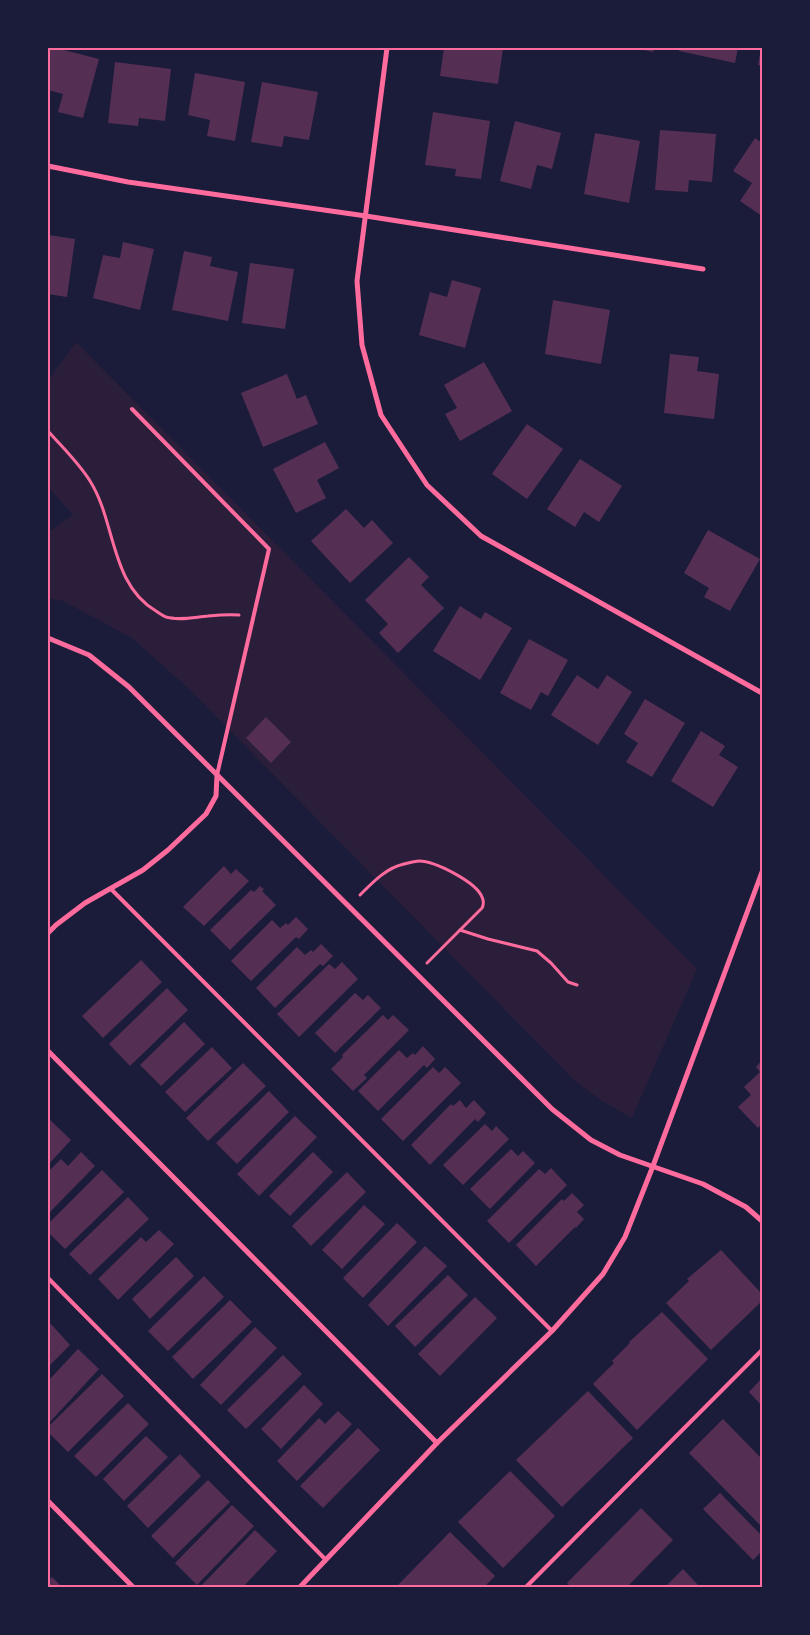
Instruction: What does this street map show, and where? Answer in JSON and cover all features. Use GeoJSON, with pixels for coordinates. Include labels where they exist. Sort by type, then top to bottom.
{"type":"FeatureCollection","features":[{"type":"Feature","properties":{"kind":"street"},"geometry":{"type":"LineString","coordinates":[[387,48],[357,281],[362,346],[381,414],[426,485],[481,536],[762,693]]}},
{"type":"Feature","properties":{"kind":"street"},"geometry":{"type":"LineString","coordinates":[[48,166],[128,182],[366,216],[703,269]]}},
{"type":"Feature","properties":{"kind":"street"},"geometry":{"type":"LineString","coordinates":[[48,638],[89,655],[129,687],[552,1109],[591,1140],[620,1155],[703,1184],[746,1207],[762,1221]]}},
{"type":"Feature","properties":{"kind":"street"},"geometry":{"type":"LineString","coordinates":[[48,933],[56,924],[85,903],[144,870],[168,850],[206,814],[216,796],[217,775]]}},
{"type":"Feature","properties":{"kind":"street"},"geometry":{"type":"LineString","coordinates":[[299,1588],[437,1443],[552,1331],[603,1274],[625,1237],[762,872]]}},
{"type":"Feature","properties":{"kind":"street"},"geometry":{"type":"LineString","coordinates":[[48,1051],[437,1443]]}},
{"type":"Feature","properties":{"kind":"street"},"geometry":{"type":"LineString","coordinates":[[48,1501],[134,1588]]}},
{"type":"Feature","properties":{"kind":"lane"},"geometry":{"type":"LineString","coordinates":[[132,409],[269,549],[217,775]]}},
{"type":"Feature","properties":{"kind":"lane"},"geometry":{"type":"LineString","coordinates":[[111,889],[552,1331]]}},
{"type":"Feature","properties":{"kind":"lane"},"geometry":{"type":"LineString","coordinates":[[48,1278],[325,1559]]}},
{"type":"Feature","properties":{"kind":"lane"},"geometry":{"type":"LineString","coordinates":[[525,1588],[762,1350]]}},
{"type":"Feature","properties":{"kind":"path"},"geometry":{"type":"LineString","coordinates":[[48,431],[72,456],[90,481],[99,501],[122,574],[149,607],[166,617],[254,616]]}},
{"type":"Feature","properties":{"kind":"path"},"geometry":{"type":"LineString","coordinates":[[348,906],[388,870],[402,864],[420,861],[435,865],[458,876],[476,888],[482,896],[484,903],[482,908],[416,974]]}},
{"type":"Feature","properties":{"kind":"path"},"geometry":{"type":"LineString","coordinates":[[460,930],[537,952],[552,963],[568,982],[577,986]]}},
{"type":"Feature","properties":{"kind":"shaded area"},"geometry":{"type":"Polygon","coordinates":[[[76,342],[697,969],[632,1118],[602,1101],[576,1082],[189,689],[132,638],[63,601],[48,598],[48,532],[73,515],[48,487],[48,378],[51,377],[76,342]]]}},
{"type":"Feature","properties":{"kind":"building"},"geometry":{"type":"Polygon","coordinates":[[[50,48],[99,59],[83,118],[58,112],[63,94],[48,90],[48,56],[50,48]]]}},
{"type":"Feature","properties":{"kind":"building"},"geometry":{"type":"Polygon","coordinates":[[[444,48],[503,48],[498,84],[440,76],[444,48]]]}},
{"type":"Feature","properties":{"kind":"building"},"geometry":{"type":"Polygon","coordinates":[[[634,48],[654,48],[653,52],[634,48]]]}},
{"type":"Feature","properties":{"kind":"building"},"geometry":{"type":"Polygon","coordinates":[[[680,48],[738,48],[735,63],[679,51],[680,48]]]}},
{"type":"Feature","properties":{"kind":"building"},"geometry":{"type":"Polygon","coordinates":[[[762,48],[762,66],[758,65],[762,48]]]}},
{"type":"Feature","properties":{"kind":"building"},"geometry":{"type":"Polygon","coordinates":[[[115,62],[171,69],[165,121],[139,118],[138,126],[108,123],[115,62]]]}},
{"type":"Feature","properties":{"kind":"building"},"geometry":{"type":"Polygon","coordinates":[[[195,73],[245,82],[235,141],[207,136],[210,120],[188,115],[195,73]]]}},
{"type":"Feature","properties":{"kind":"building"},"geometry":{"type":"Polygon","coordinates":[[[262,82],[318,92],[309,140],[284,136],[282,147],[251,142],[262,82]]]}},
{"type":"Feature","properties":{"kind":"building"},"geometry":{"type":"Polygon","coordinates":[[[433,112],[490,121],[481,179],[455,176],[456,169],[425,165],[433,112]]]}},
{"type":"Feature","properties":{"kind":"building"},"geometry":{"type":"Polygon","coordinates":[[[515,121],[561,133],[552,169],[537,165],[531,189],[500,181],[515,121]]]}},
{"type":"Feature","properties":{"kind":"building"},"geometry":{"type":"Polygon","coordinates":[[[660,130],[716,134],[712,182],[689,180],[688,192],[655,190],[660,130]]]}},
{"type":"Feature","properties":{"kind":"building"},"geometry":{"type":"Polygon","coordinates":[[[595,133],[640,141],[629,203],[584,194],[595,133]]]}},
{"type":"Feature","properties":{"kind":"building"},"geometry":{"type":"Polygon","coordinates":[[[755,138],[762,143],[762,216],[740,201],[752,183],[733,171],[755,138]]]}},
{"type":"Feature","properties":{"kind":"building"},"geometry":{"type":"Polygon","coordinates":[[[48,235],[75,239],[67,297],[48,294],[48,235]]]}},
{"type":"Feature","properties":{"kind":"building"},"geometry":{"type":"Polygon","coordinates":[[[123,242],[154,249],[140,310],[93,298],[103,255],[120,258],[123,242]]]}},
{"type":"Feature","properties":{"kind":"building"},"geometry":{"type":"Polygon","coordinates":[[[184,251],[212,257],[210,266],[238,272],[228,321],[172,310],[184,251]]]}},
{"type":"Feature","properties":{"kind":"building"},"geometry":{"type":"Polygon","coordinates":[[[250,263],[294,269],[285,329],[242,323],[250,263]]]}},
{"type":"Feature","properties":{"kind":"building"},"geometry":{"type":"Polygon","coordinates":[[[452,280],[481,288],[465,348],[419,335],[430,292],[447,297],[452,280]]]}},
{"type":"Feature","properties":{"kind":"building"},"geometry":{"type":"Polygon","coordinates":[[[553,300],[610,310],[601,364],[545,354],[553,300]]]}},
{"type":"Feature","properties":{"kind":"building"},"geometry":{"type":"Polygon","coordinates":[[[670,354],[699,357],[697,371],[719,374],[714,419],[664,413],[670,354]]]}},
{"type":"Feature","properties":{"kind":"building"},"geometry":{"type":"Polygon","coordinates":[[[484,362],[512,411],[460,441],[445,414],[457,408],[444,385],[484,362]]]}},
{"type":"Feature","properties":{"kind":"building"},"geometry":{"type":"Polygon","coordinates":[[[287,374],[297,399],[306,395],[318,424],[263,447],[241,393],[287,374]]]}},
{"type":"Feature","properties":{"kind":"building"},"geometry":{"type":"Polygon","coordinates":[[[527,424],[563,449],[527,499],[492,474],[527,424]]]}},
{"type":"Feature","properties":{"kind":"building"},"geometry":{"type":"Polygon","coordinates":[[[325,442],[339,468],[317,480],[326,498],[296,513],[273,469],[325,442]]]}},
{"type":"Feature","properties":{"kind":"building"},"geometry":{"type":"Polygon","coordinates":[[[580,459],[622,486],[599,522],[584,512],[575,527],[547,509],[580,459]]]}},
{"type":"Feature","properties":{"kind":"building"},"geometry":{"type":"Polygon","coordinates":[[[346,509],[364,528],[372,520],[393,543],[350,583],[311,541],[346,509]]]}},
{"type":"Feature","properties":{"kind":"building"},"geometry":{"type":"Polygon","coordinates":[[[708,530],[760,559],[730,611],[704,597],[709,588],[684,573],[708,530]]]}},
{"type":"Feature","properties":{"kind":"building"},"geometry":{"type":"Polygon","coordinates":[[[409,557],[429,577],[421,585],[444,608],[398,653],[379,633],[388,624],[365,600],[409,557]]]}},
{"type":"Feature","properties":{"kind":"building"},"geometry":{"type":"Polygon","coordinates":[[[460,606],[481,619],[485,612],[512,628],[480,680],[433,651],[460,606]]]}},
{"type":"Feature","properties":{"kind":"building"},"geometry":{"type":"Polygon","coordinates":[[[529,639],[568,660],[548,696],[541,692],[531,710],[500,693],[529,639]]]}},
{"type":"Feature","properties":{"kind":"building"},"geometry":{"type":"Polygon","coordinates":[[[577,675],[598,689],[607,675],[632,692],[598,745],[551,715],[577,675]]]}},
{"type":"Feature","properties":{"kind":"building"},"geometry":{"type":"Polygon","coordinates":[[[645,699],[685,723],[652,777],[626,762],[638,743],[624,734],[645,699]]]}},
{"type":"Feature","properties":{"kind":"building"},"geometry":{"type":"Polygon","coordinates":[[[266,717],[291,742],[271,763],[246,738],[266,717]]]}},
{"type":"Feature","properties":{"kind":"building"},"geometry":{"type":"Polygon","coordinates":[[[701,731],[725,746],[719,755],[738,767],[713,807],[671,781],[701,731]]]}},
{"type":"Feature","properties":{"kind":"building"},"geometry":{"type":"Polygon","coordinates":[[[224,866],[231,874],[236,869],[249,881],[204,926],[183,907],[224,866]]]}},
{"type":"Feature","properties":{"kind":"building"},"geometry":{"type":"Polygon","coordinates":[[[260,886],[264,889],[262,891],[276,905],[230,950],[210,930],[251,890],[254,892],[260,886]]]}},
{"type":"Feature","properties":{"kind":"building"},"geometry":{"type":"Polygon","coordinates":[[[296,917],[308,929],[299,939],[296,937],[251,981],[231,961],[272,920],[280,928],[286,923],[288,925],[296,917]]]}},
{"type":"Feature","properties":{"kind":"building"},"geometry":{"type":"Polygon","coordinates":[[[321,944],[333,956],[323,966],[320,964],[275,1008],[256,988],[297,947],[305,955],[311,950],[313,952],[321,944]]]}},
{"type":"Feature","properties":{"kind":"building"},"geometry":{"type":"Polygon","coordinates":[[[141,960],[162,982],[103,1038],[82,1016],[141,960]]]}},
{"type":"Feature","properties":{"kind":"building"},"geometry":{"type":"Polygon","coordinates":[[[342,962],[358,979],[299,1037],[277,1014],[329,964],[335,969],[342,962]]]}},
{"type":"Feature","properties":{"kind":"building"},"geometry":{"type":"Polygon","coordinates":[[[167,988],[188,1010],[130,1066],[109,1044],[167,988]]]}},
{"type":"Feature","properties":{"kind":"building"},"geometry":{"type":"Polygon","coordinates":[[[355,993],[363,1000],[368,995],[381,1008],[335,1053],[315,1033],[355,993]]]}},
{"type":"Feature","properties":{"kind":"building"},"geometry":{"type":"Polygon","coordinates":[[[383,1015],[388,1020],[393,1015],[409,1030],[364,1075],[367,1078],[353,1091],[331,1069],[343,1057],[342,1055],[383,1015]]]}},
{"type":"Feature","properties":{"kind":"building"},"geometry":{"type":"Polygon","coordinates":[[[184,1022],[205,1044],[161,1086],[140,1065],[184,1022]]]}},
{"type":"Feature","properties":{"kind":"building"},"geometry":{"type":"Polygon","coordinates":[[[423,1046],[435,1059],[427,1068],[424,1065],[378,1111],[358,1091],[399,1050],[407,1058],[413,1053],[415,1055],[423,1046]]]}},
{"type":"Feature","properties":{"kind":"building"},"geometry":{"type":"Polygon","coordinates":[[[212,1047],[232,1068],[185,1112],[165,1092],[212,1047]]]}},
{"type":"Feature","properties":{"kind":"building"},"geometry":{"type":"Polygon","coordinates":[[[762,1060],[762,1124],[758,1128],[738,1107],[751,1095],[744,1087],[760,1072],[756,1067],[762,1060]]]}},
{"type":"Feature","properties":{"kind":"building"},"geometry":{"type":"Polygon","coordinates":[[[243,1063],[266,1086],[208,1141],[186,1118],[243,1063]]]}},
{"type":"Feature","properties":{"kind":"building"},"geometry":{"type":"Polygon","coordinates":[[[433,1067],[439,1073],[445,1067],[461,1083],[403,1141],[381,1119],[433,1067]]]}},
{"type":"Feature","properties":{"kind":"building"},"geometry":{"type":"Polygon","coordinates":[[[269,1091],[289,1112],[237,1164],[216,1143],[269,1091]]]}},
{"type":"Feature","properties":{"kind":"building"},"geometry":{"type":"Polygon","coordinates":[[[460,1100],[466,1108],[474,1100],[486,1113],[478,1122],[475,1119],[430,1165],[411,1145],[451,1104],[453,1106],[460,1100]]]}},
{"type":"Feature","properties":{"kind":"building"},"geometry":{"type":"Polygon","coordinates":[[[295,1116],[317,1137],[259,1196],[237,1174],[295,1116]]]}},
{"type":"Feature","properties":{"kind":"building"},"geometry":{"type":"Polygon","coordinates":[[[49,1119],[71,1140],[48,1165],[48,1121],[49,1119]]]}},
{"type":"Feature","properties":{"kind":"building"},"geometry":{"type":"Polygon","coordinates":[[[485,1124],[492,1131],[496,1126],[509,1139],[463,1185],[443,1165],[485,1124]]]}},
{"type":"Feature","properties":{"kind":"building"},"geometry":{"type":"Polygon","coordinates":[[[511,1149],[518,1156],[523,1151],[535,1163],[490,1209],[470,1189],[511,1149]]]}},
{"type":"Feature","properties":{"kind":"building"},"geometry":{"type":"Polygon","coordinates":[[[81,1152],[95,1166],[48,1214],[48,1172],[61,1159],[68,1166],[81,1152]]]}},
{"type":"Feature","properties":{"kind":"building"},"geometry":{"type":"Polygon","coordinates":[[[313,1152],[333,1172],[290,1216],[269,1196],[313,1152]]]}},
{"type":"Feature","properties":{"kind":"building"},"geometry":{"type":"Polygon","coordinates":[[[551,1168],[567,1185],[509,1243],[487,1221],[539,1169],[545,1174],[551,1168]]]}},
{"type":"Feature","properties":{"kind":"building"},"geometry":{"type":"Polygon","coordinates":[[[102,1170],[124,1192],[65,1249],[48,1232],[48,1224],[102,1170]]]}},
{"type":"Feature","properties":{"kind":"building"},"geometry":{"type":"Polygon","coordinates":[[[347,1172],[366,1192],[311,1246],[292,1226],[347,1172]]]}},
{"type":"Feature","properties":{"kind":"building"},"geometry":{"type":"Polygon","coordinates":[[[572,1193],[584,1205],[577,1212],[584,1219],[536,1266],[516,1245],[562,1199],[564,1201],[572,1193]]]}},
{"type":"Feature","properties":{"kind":"building"},"geometry":{"type":"Polygon","coordinates":[[[128,1197],[149,1219],[90,1275],[69,1254],[128,1197]]]}},
{"type":"Feature","properties":{"kind":"building"},"geometry":{"type":"Polygon","coordinates":[[[364,1205],[385,1224],[342,1269],[322,1250],[364,1205]]]}},
{"type":"Feature","properties":{"kind":"building"},"geometry":{"type":"Polygon","coordinates":[[[397,1223],[417,1242],[363,1298],[343,1278],[397,1223]]]}},
{"type":"Feature","properties":{"kind":"building"},"geometry":{"type":"Polygon","coordinates":[[[159,1230],[174,1244],[118,1300],[98,1279],[141,1237],[146,1242],[159,1230]]]}},
{"type":"Feature","properties":{"kind":"building"},"geometry":{"type":"Polygon","coordinates":[[[425,1246],[447,1266],[388,1326],[368,1305],[425,1246]]]}},
{"type":"Feature","properties":{"kind":"building"},"geometry":{"type":"Polygon","coordinates":[[[721,1250],[762,1294],[762,1301],[711,1350],[666,1303],[689,1281],[687,1279],[721,1250]]]}},
{"type":"Feature","properties":{"kind":"building"},"geometry":{"type":"Polygon","coordinates":[[[176,1257],[194,1276],[150,1319],[132,1299],[176,1257]]]}},
{"type":"Feature","properties":{"kind":"building"},"geometry":{"type":"Polygon","coordinates":[[[448,1275],[468,1295],[415,1347],[395,1326],[448,1275]]]}},
{"type":"Feature","properties":{"kind":"building"},"geometry":{"type":"Polygon","coordinates":[[[204,1276],[224,1297],[168,1351],[148,1331],[204,1276]]]}},
{"type":"Feature","properties":{"kind":"building"},"geometry":{"type":"Polygon","coordinates":[[[475,1297],[497,1318],[440,1376],[418,1354],[475,1297]]]}},
{"type":"Feature","properties":{"kind":"building"},"geometry":{"type":"Polygon","coordinates":[[[230,1300],[252,1322],[193,1379],[172,1357],[230,1300]]]}},
{"type":"Feature","properties":{"kind":"building"},"geometry":{"type":"Polygon","coordinates":[[[662,1312],[708,1359],[637,1430],[593,1384],[614,1363],[612,1361],[629,1342],[662,1312]]]}},
{"type":"Feature","properties":{"kind":"building"},"geometry":{"type":"Polygon","coordinates":[[[51,1324],[70,1345],[48,1367],[48,1327],[51,1324]]]}},
{"type":"Feature","properties":{"kind":"building"},"geometry":{"type":"Polygon","coordinates":[[[255,1327],[277,1348],[221,1405],[200,1385],[255,1327]]]}},
{"type":"Feature","properties":{"kind":"building"},"geometry":{"type":"Polygon","coordinates":[[[78,1349],[99,1369],[48,1424],[48,1381],[78,1349]]]}},
{"type":"Feature","properties":{"kind":"building"},"geometry":{"type":"Polygon","coordinates":[[[283,1355],[302,1374],[246,1429],[227,1410],[283,1355]]]}},
{"type":"Feature","properties":{"kind":"building"},"geometry":{"type":"Polygon","coordinates":[[[102,1374],[124,1396],[68,1452],[48,1432],[48,1427],[102,1374]]]}},
{"type":"Feature","properties":{"kind":"building"},"geometry":{"type":"Polygon","coordinates":[[[762,1378],[762,1406],[749,1392],[762,1378]]]}},
{"type":"Feature","properties":{"kind":"building"},"geometry":{"type":"Polygon","coordinates":[[[304,1385],[323,1404],[281,1449],[261,1429],[304,1385]]]}},
{"type":"Feature","properties":{"kind":"building"},"geometry":{"type":"Polygon","coordinates":[[[588,1391],[633,1438],[562,1507],[516,1460],[588,1391]]]}},
{"type":"Feature","properties":{"kind":"building"},"geometry":{"type":"Polygon","coordinates":[[[128,1403],[149,1424],[96,1477],[74,1456],[128,1403]]]}},
{"type":"Feature","properties":{"kind":"building"},"geometry":{"type":"Polygon","coordinates":[[[338,1411],[352,1424],[297,1481],[277,1461],[319,1418],[325,1424],[338,1411]]]}},
{"type":"Feature","properties":{"kind":"building"},"geometry":{"type":"Polygon","coordinates":[[[723,1419],[762,1459],[762,1527],[689,1453],[723,1419]]]}},
{"type":"Feature","properties":{"kind":"building"},"geometry":{"type":"Polygon","coordinates":[[[358,1428],[380,1450],[323,1508],[300,1486],[358,1428]]]}},
{"type":"Feature","properties":{"kind":"building"},"geometry":{"type":"Polygon","coordinates":[[[146,1436],[168,1457],[124,1501],[103,1479],[146,1436]]]}},
{"type":"Feature","properties":{"kind":"building"},"geometry":{"type":"Polygon","coordinates":[[[180,1454],[201,1476],[148,1528],[127,1506],[180,1454]]]}},
{"type":"Feature","properties":{"kind":"building"},"geometry":{"type":"Polygon","coordinates":[[[510,1471],[555,1516],[503,1568],[458,1522],[510,1471]]]}},
{"type":"Feature","properties":{"kind":"building"},"geometry":{"type":"Polygon","coordinates":[[[208,1480],[230,1502],[173,1558],[151,1536],[208,1480]]]}},
{"type":"Feature","properties":{"kind":"building"},"geometry":{"type":"Polygon","coordinates":[[[720,1493],[762,1536],[762,1551],[753,1560],[703,1509],[720,1493]]]}},
{"type":"Feature","properties":{"kind":"building"},"geometry":{"type":"Polygon","coordinates":[[[232,1505],[254,1526],[197,1585],[175,1563],[232,1505]]]}},
{"type":"Feature","properties":{"kind":"building"},"geometry":{"type":"Polygon","coordinates":[[[641,1508],[673,1540],[626,1588],[572,1588],[567,1583],[641,1508]]]}},
{"type":"Feature","properties":{"kind":"building"},"geometry":{"type":"Polygon","coordinates":[[[255,1530],[277,1551],[242,1588],[199,1588],[255,1530]]]}},
{"type":"Feature","properties":{"kind":"building"},"geometry":{"type":"Polygon","coordinates":[[[450,1532],[495,1576],[483,1588],[395,1588],[450,1532]]]}},
{"type":"Feature","properties":{"kind":"building"},"geometry":{"type":"Polygon","coordinates":[[[683,1569],[699,1586],[697,1588],[664,1588],[683,1569]]]}},
{"type":"Feature","properties":{"kind":"building"},"geometry":{"type":"Polygon","coordinates":[[[52,1577],[63,1588],[48,1588],[48,1582],[52,1577]]]}}]}
